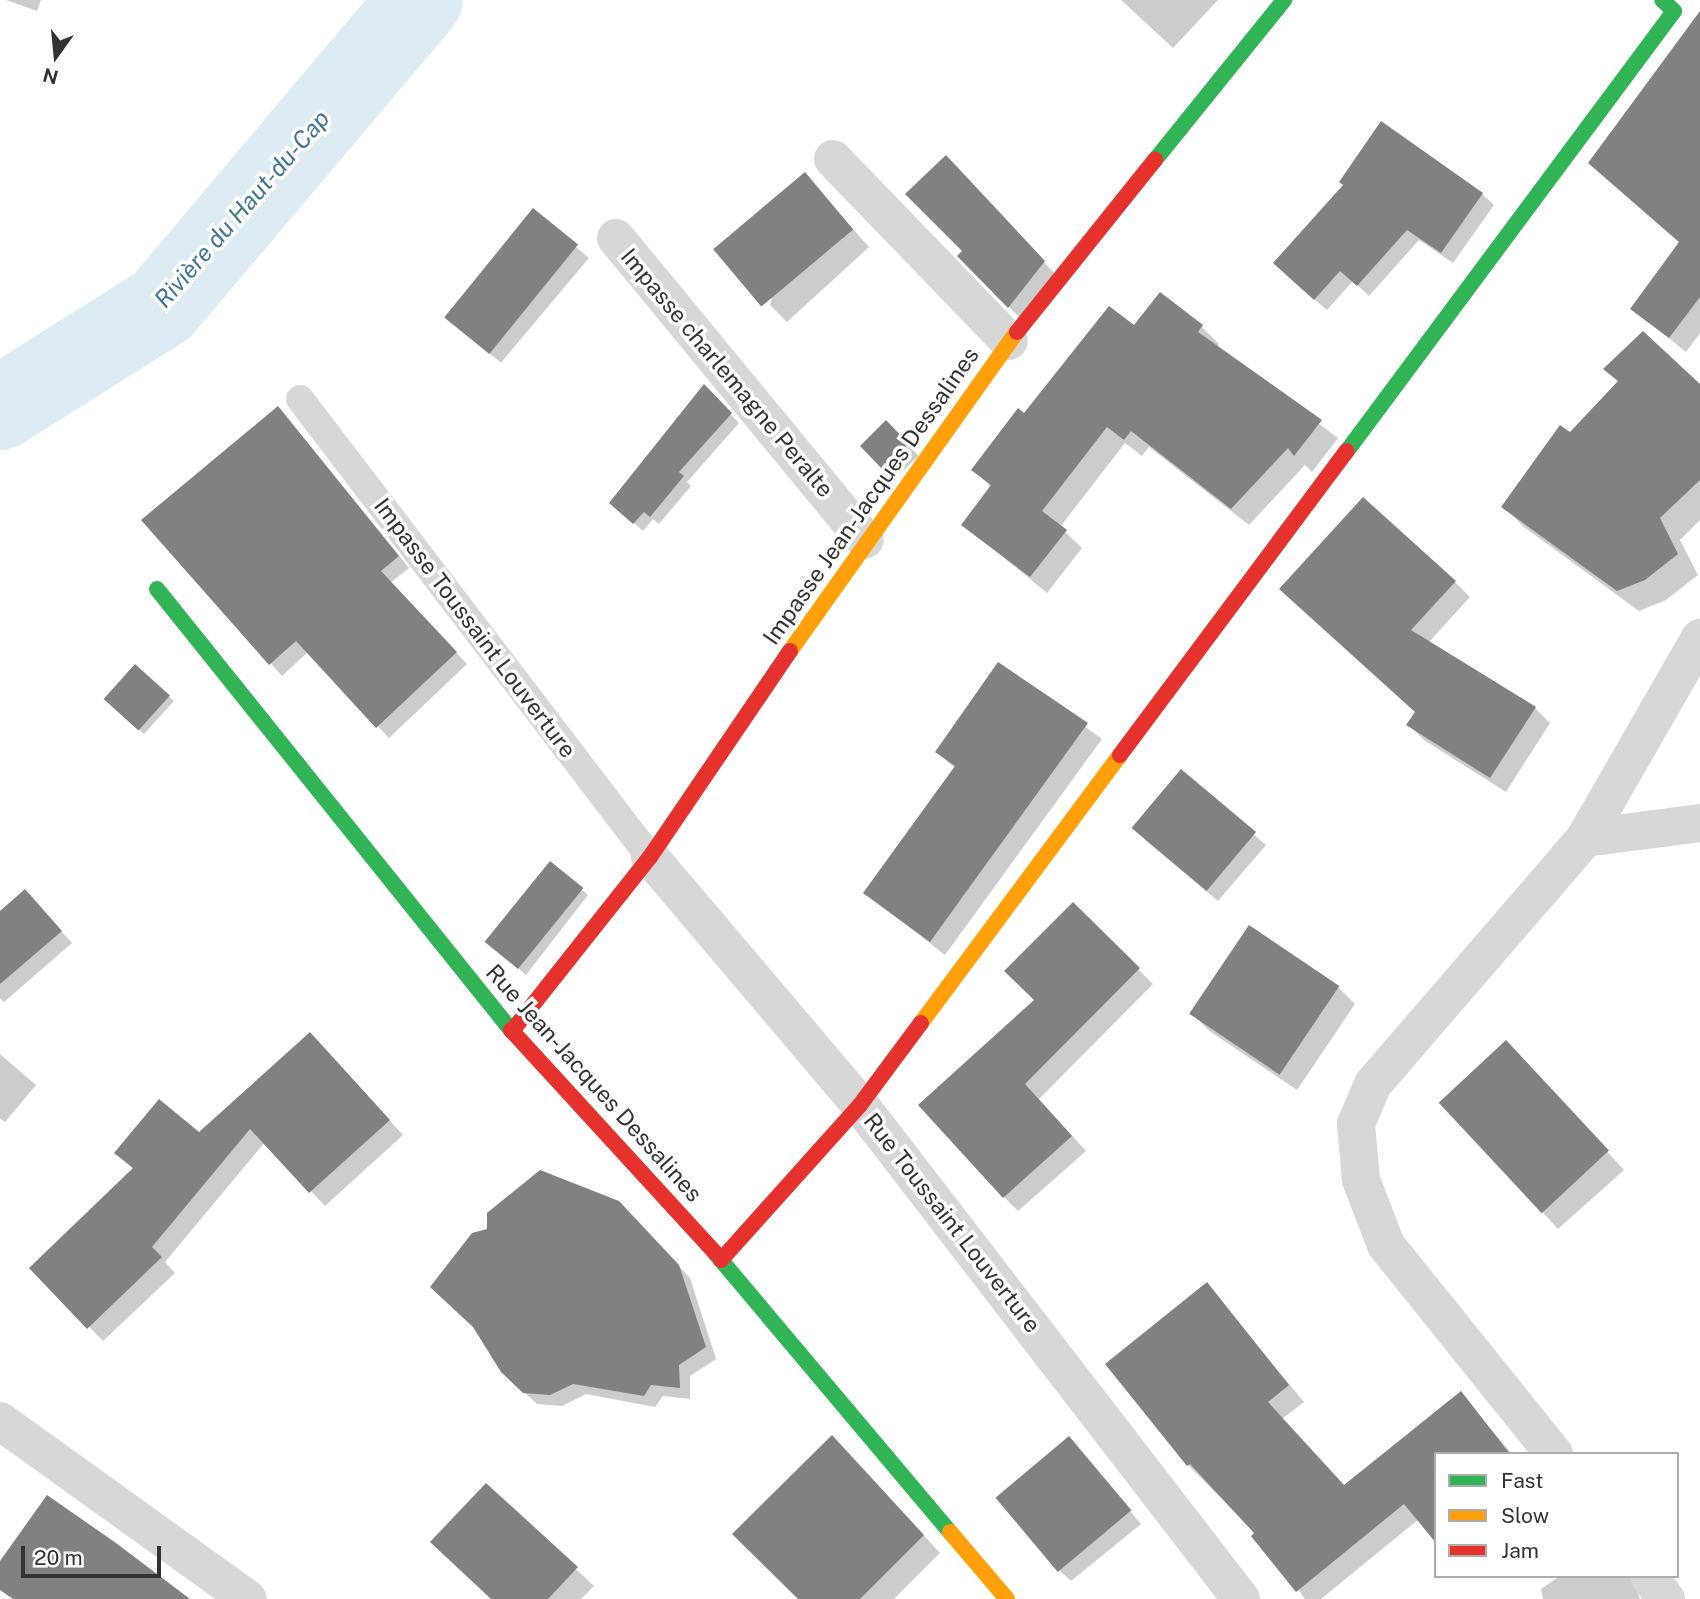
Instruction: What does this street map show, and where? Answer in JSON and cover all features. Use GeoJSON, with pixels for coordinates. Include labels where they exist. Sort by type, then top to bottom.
{"type":"FeatureCollection","features":[{"type":"Feature","properties":{"kind":"street","name":"Impasse Jean-Jacques Dessalines"},"geometry":{"type":"LineString","coordinates":[[512,1031],[650,857],[865,540],[1009,341],[1284,0]]}},
{"type":"Feature","properties":{"kind":"street"},"geometry":{"type":"LineString","coordinates":[[721,1260],[860,1105],[1668,5]]}},
{"type":"Feature","properties":{"kind":"street"},"geometry":{"type":"LineString","coordinates":[[833,159],[1009,341]]}},
{"type":"Feature","properties":{"kind":"street","name":"Impasse charlemagne Peralte"},"geometry":{"type":"LineString","coordinates":[[616,238],[865,540]]}},
{"type":"Feature","properties":{"kind":"street","name":"Rue Jean-Jacques Dessalines"},"geometry":{"type":"LineString","coordinates":[[157,589],[512,1031],[721,1260],[1007,1599]]}},
{"type":"Feature","properties":{"kind":"street"},"geometry":{"type":"LineString","coordinates":[[1552,1452],[1386,1245],[1361,1180],[1356,1124],[1373,1084],[1585,838],[1700,638]]}},
{"type":"Feature","properties":{"kind":"street"},"geometry":{"type":"LineString","coordinates":[[1585,838],[1700,823]]}},
{"type":"Feature","properties":{"kind":"street","name":"Rue Toussaint Louverture"},"geometry":{"type":"LineString","coordinates":[[650,857],[860,1105],[1241,1599]]}},
{"type":"Feature","properties":{"kind":"street"},"geometry":{"type":"LineString","coordinates":[[0,1421],[248,1599]]}},
{"type":"Feature","properties":{"kind":"street"},"geometry":{"type":"LineString","coordinates":[[1650,1578],[1666,1599]]}},
{"type":"Feature","properties":{"kind":"lane","name":"Impasse Toussaint Louverture"},"geometry":{"type":"LineString","coordinates":[[300,399],[650,857]]}},
{"type":"Feature","properties":{"kind":"building"},"geometry":{"type":"Polygon","coordinates":[[[1700,11],[1700,297],[1669,338],[1630,309],[1679,242],[1588,163],[1700,11]]]}},
{"type":"Feature","properties":{"kind":"building"},"geometry":{"type":"Polygon","coordinates":[[[1381,121],[1483,193],[1441,253],[1407,230],[1357,286],[1340,271],[1314,300],[1273,263],[1343,185],[1339,182],[1381,121]]]}},
{"type":"Feature","properties":{"kind":"building"},"geometry":{"type":"Polygon","coordinates":[[[946,155],[1045,261],[1008,308],[957,256],[962,251],[905,194],[946,155]]]}},
{"type":"Feature","properties":{"kind":"building"},"geometry":{"type":"Polygon","coordinates":[[[805,172],[853,229],[761,307],[713,249],[805,172]]]}},
{"type":"Feature","properties":{"kind":"building"},"geometry":{"type":"Polygon","coordinates":[[[533,208],[578,245],[489,354],[444,318],[533,208]]]}},
{"type":"Feature","properties":{"kind":"building"},"geometry":{"type":"Polygon","coordinates":[[[1160,292],[1203,325],[1198,332],[1322,420],[1294,456],[1288,448],[1231,509],[1131,431],[1124,440],[1107,427],[1042,511],[1067,530],[1030,577],[961,525],[991,485],[971,470],[1018,408],[1024,413],[1109,306],[1134,325],[1160,292]]]}},
{"type":"Feature","properties":{"kind":"building"},"geometry":{"type":"Polygon","coordinates":[[[1643,331],[1700,384],[1700,480],[1660,518],[1678,554],[1645,580],[1617,591],[1501,507],[1560,425],[1570,432],[1618,381],[1603,369],[1643,331]]]}},
{"type":"Feature","properties":{"kind":"building"},"geometry":{"type":"Polygon","coordinates":[[[704,384],[732,413],[679,472],[684,476],[650,517],[644,512],[633,524],[609,503],[704,384]]]}},
{"type":"Feature","properties":{"kind":"building"},"geometry":{"type":"Polygon","coordinates":[[[278,406],[399,556],[381,571],[457,652],[376,728],[296,641],[269,665],[141,520],[278,406]]]}},
{"type":"Feature","properties":{"kind":"building"},"geometry":{"type":"Polygon","coordinates":[[[886,420],[908,443],[886,473],[860,446],[886,420]]]}},
{"type":"Feature","properties":{"kind":"building"},"geometry":{"type":"Polygon","coordinates":[[[1363,497],[1456,581],[1411,630],[1536,707],[1490,778],[1406,725],[1415,712],[1279,589],[1363,497]]]}},
{"type":"Feature","properties":{"kind":"building"},"geometry":{"type":"Polygon","coordinates":[[[998,662],[1088,723],[930,942],[863,893],[955,766],[935,752],[998,662]]]}},
{"type":"Feature","properties":{"kind":"building"},"geometry":{"type":"Polygon","coordinates":[[[135,664],[170,695],[138,730],[104,699],[135,664]]]}},
{"type":"Feature","properties":{"kind":"building"},"geometry":{"type":"Polygon","coordinates":[[[1181,769],[1256,832],[1207,891],[1132,828],[1181,769]]]}},
{"type":"Feature","properties":{"kind":"building"},"geometry":{"type":"Polygon","coordinates":[[[550,861],[583,888],[518,969],[485,942],[550,861]]]}},
{"type":"Feature","properties":{"kind":"building"},"geometry":{"type":"Polygon","coordinates":[[[25,889],[62,931],[0,984],[0,911],[25,889]]]}},
{"type":"Feature","properties":{"kind":"building"},"geometry":{"type":"Polygon","coordinates":[[[1073,902],[1140,968],[1025,1084],[1072,1136],[1003,1198],[918,1105],[1034,1000],[1004,971],[1073,902]]]}},
{"type":"Feature","properties":{"kind":"building"},"geometry":{"type":"Polygon","coordinates":[[[1249,925],[1339,986],[1280,1075],[1189,1014],[1249,925]]]}},
{"type":"Feature","properties":{"kind":"building"},"geometry":{"type":"Polygon","coordinates":[[[310,1032],[390,1120],[309,1193],[250,1129],[152,1247],[162,1257],[87,1329],[29,1268],[133,1168],[114,1153],[159,1099],[199,1132],[310,1032]]]}},
{"type":"Feature","properties":{"kind":"building"},"geometry":{"type":"Polygon","coordinates":[[[1506,1040],[1609,1150],[1542,1213],[1439,1103],[1506,1040]]]}},
{"type":"Feature","properties":{"kind":"building"},"geometry":{"type":"Polygon","coordinates":[[[540,1170],[619,1201],[679,1265],[706,1347],[679,1365],[680,1388],[651,1385],[644,1396],[573,1384],[550,1395],[523,1393],[501,1372],[473,1327],[430,1287],[472,1233],[487,1229],[487,1213],[540,1170]]]}},
{"type":"Feature","properties":{"kind":"building"},"geometry":{"type":"Polygon","coordinates":[[[1207,1282],[1289,1385],[1268,1402],[1344,1485],[1461,1391],[1508,1452],[1434,1452],[1434,1541],[1404,1504],[1296,1592],[1251,1536],[1254,1533],[1190,1464],[1187,1466],[1105,1364],[1207,1282]]]}},
{"type":"Feature","properties":{"kind":"building"},"geometry":{"type":"Polygon","coordinates":[[[832,1435],[924,1535],[860,1599],[798,1599],[732,1534],[832,1435]]]}},
{"type":"Feature","properties":{"kind":"building"},"geometry":{"type":"Polygon","coordinates":[[[1069,1436],[1131,1510],[1058,1572],[995,1498],[1069,1436]]]}},
{"type":"Feature","properties":{"kind":"building"},"geometry":{"type":"Polygon","coordinates":[[[486,1483],[578,1567],[548,1599],[491,1599],[430,1542],[486,1483]]]}},
{"type":"Feature","properties":{"kind":"building"},"geometry":{"type":"Polygon","coordinates":[[[47,1495],[190,1599],[13,1599],[0,1590],[0,1561],[47,1495]]]}},
{"type":"Feature","properties":{"kind":"waterway","name":"Rivière du Haut-du-Cap"},"geometry":{"type":"LineString","coordinates":[[0,408],[162,306],[421,0]]}},
{"type":"Feature","properties":{"kind":"traffic: fast"},"geometry":{"type":"LineString","coordinates":[[1155,160],[1284,0]]}},
{"type":"Feature","properties":{"kind":"traffic: fast"},"geometry":{"type":"LineString","coordinates":[[1347,451],[1674,11],[1662,0]]}},
{"type":"Feature","properties":{"kind":"traffic: fast"},"geometry":{"type":"LineString","coordinates":[[157,589],[511,1030]]}},
{"type":"Feature","properties":{"kind":"traffic: fast"},"geometry":{"type":"LineString","coordinates":[[715,1253],[950,1532]]}},
{"type":"Feature","properties":{"kind":"traffic: slow"},"geometry":{"type":"LineString","coordinates":[[790,651],[1017,332]]}},
{"type":"Feature","properties":{"kind":"traffic: slow"},"geometry":{"type":"LineString","coordinates":[[921,1023],[1120,755]]}},
{"type":"Feature","properties":{"kind":"traffic: slow"},"geometry":{"type":"LineString","coordinates":[[950,1532],[1007,1599]]}},
{"type":"Feature","properties":{"kind":"traffic: jam"},"geometry":{"type":"LineString","coordinates":[[1017,332],[1155,160]]}},
{"type":"Feature","properties":{"kind":"traffic: jam"},"geometry":{"type":"LineString","coordinates":[[1120,755],[1347,451]]}},
{"type":"Feature","properties":{"kind":"traffic: jam"},"geometry":{"type":"LineString","coordinates":[[512,1031],[650,857],[790,651]]}},
{"type":"Feature","properties":{"kind":"traffic: jam"},"geometry":{"type":"LineString","coordinates":[[721,1260],[860,1105],[921,1023]]}},
{"type":"Feature","properties":{"kind":"traffic: jam"},"geometry":{"type":"LineString","coordinates":[[511,1030],[715,1253]]}}]}
